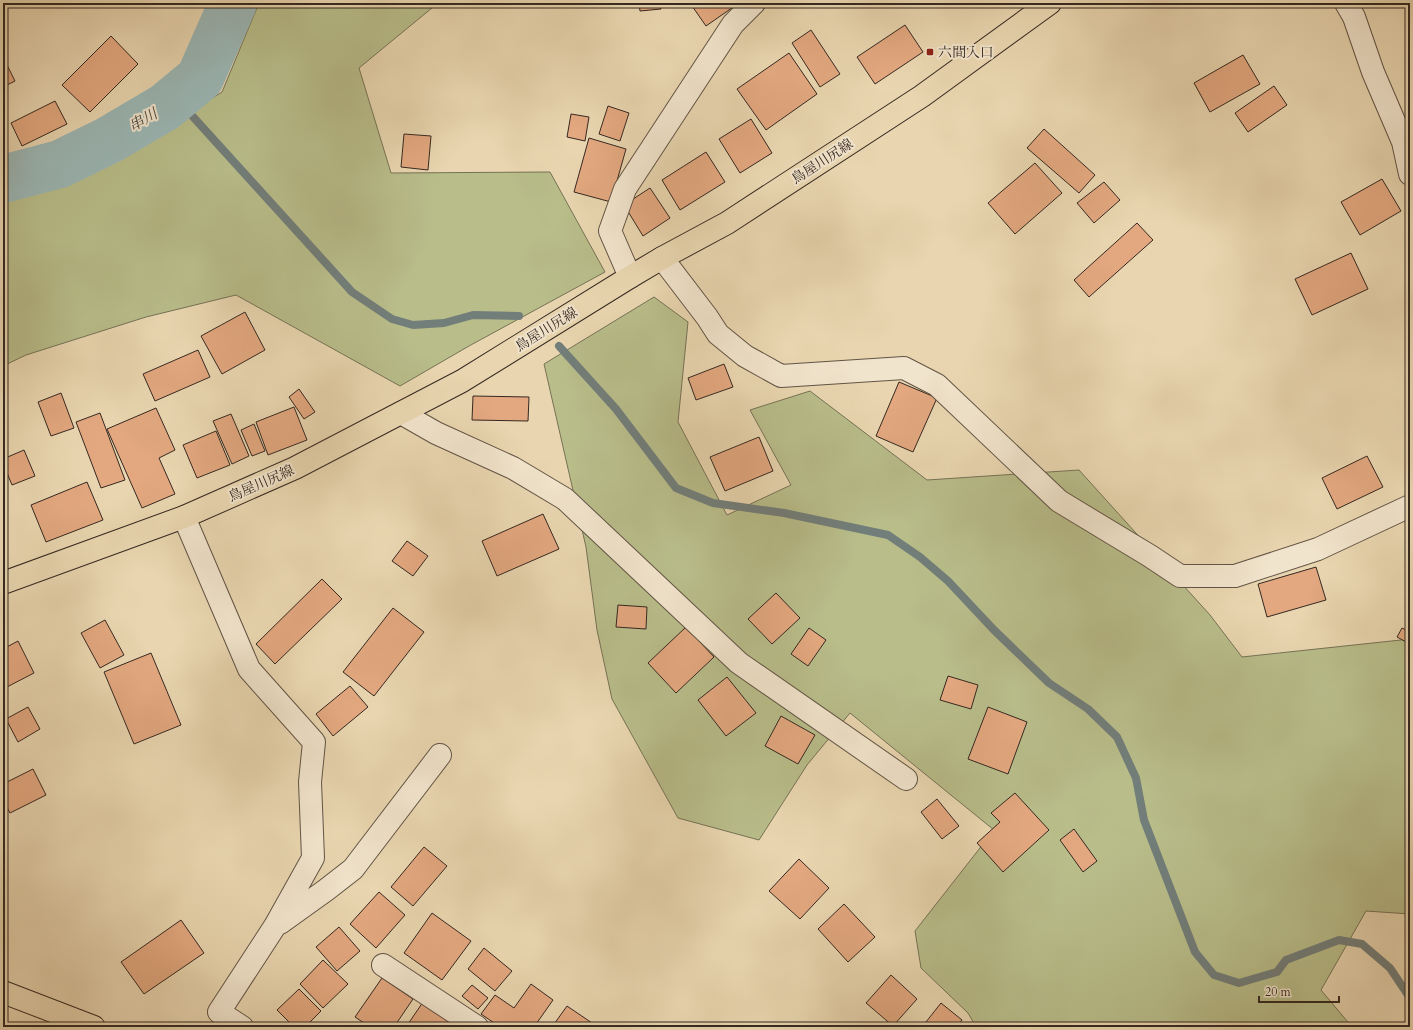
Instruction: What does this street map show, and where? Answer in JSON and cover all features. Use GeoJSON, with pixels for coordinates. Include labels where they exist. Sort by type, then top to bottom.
{"type":"FeatureCollection","features":[{"type":"Feature","properties":{"kind":"main road","name":"鳥屋川尻線"},"geometry":{"type":"LineString","coordinates":[[3,583],[184,517],[295,468],[462,381],[662,258],[727,224],[922,96],[1045,4]]}},
{"type":"Feature","properties":{"kind":"main road"},"geometry":{"type":"LineString","coordinates":[[3,992],[94,1027]]}},
{"type":"Feature","properties":{"kind":"street"},"geometry":{"type":"LineString","coordinates":[[630,277],[610,231],[624,189],[733,24],[754,3]]}},
{"type":"Feature","properties":{"kind":"street"},"geometry":{"type":"LineString","coordinates":[[1346,3],[1354,17],[1373,72],[1403,142],[1410,174]]}},
{"type":"Feature","properties":{"kind":"street"},"geometry":{"type":"LineString","coordinates":[[662,258],[707,317],[718,334],[745,356],[781,376],[904,368],[924,378],[937,385],[1059,501],[1180,576],[1235,576],[1318,549],[1410,506]]}},
{"type":"Feature","properties":{"kind":"street"},"geometry":{"type":"LineString","coordinates":[[401,414],[436,433],[513,468],[565,499],[739,663],[906,779]]}},
{"type":"Feature","properties":{"kind":"street"},"geometry":{"type":"LineString","coordinates":[[184,517],[249,669],[314,742],[310,782],[313,858],[275,926],[219,1012],[242,1027]]}},
{"type":"Feature","properties":{"kind":"street"},"geometry":{"type":"LineString","coordinates":[[275,926],[353,869],[440,755]]}},
{"type":"Feature","properties":{"kind":"street"},"geometry":{"type":"LineString","coordinates":[[383,965],[477,1027]]}},
{"type":"Feature","properties":{"kind":"green space"},"geometry":{"type":"Polygon","coordinates":[[[259,3],[438,3],[359,68],[391,173],[550,172],[605,272],[469,346],[400,386],[236,295],[146,317],[26,355],[3,366],[3,190],[113,160],[222,92],[259,3]]]}},
{"type":"Feature","properties":{"kind":"green space"},"geometry":{"type":"Polygon","coordinates":[[[654,297],[688,322],[678,422],[727,515],[791,485],[750,410],[810,391],[927,480],[1079,470],[1210,615],[1242,657],[1410,639],[1410,914],[1366,911],[1321,990],[1352,1027],[976,1027],[968,1013],[921,968],[915,931],[994,830],[850,713],[807,765],[759,840],[678,818],[612,699],[597,630],[586,547],[544,364],[654,297]]]}},
{"type":"Feature","properties":{"kind":"building"},"geometry":{"type":"Polygon","coordinates":[[[639,3],[660,3],[661,9],[640,11],[639,3]]]}},
{"type":"Feature","properties":{"kind":"building"},"geometry":{"type":"Polygon","coordinates":[[[690,3],[739,3],[706,26],[690,3]]]}},
{"type":"Feature","properties":{"kind":"building"},"geometry":{"type":"Polygon","coordinates":[[[905,25],[923,52],[875,84],[857,57],[905,25]]]}},
{"type":"Feature","properties":{"kind":"building"},"geometry":{"type":"Polygon","coordinates":[[[811,30],[840,74],[820,87],[792,43],[811,30]]]}},
{"type":"Feature","properties":{"kind":"building"},"geometry":{"type":"Polygon","coordinates":[[[111,36],[138,64],[90,112],[62,85],[111,36]]]}},
{"type":"Feature","properties":{"kind":"building"},"geometry":{"type":"Polygon","coordinates":[[[789,53],[817,94],[766,130],[737,89],[789,53]]]}},
{"type":"Feature","properties":{"kind":"building"},"geometry":{"type":"Polygon","coordinates":[[[1243,55],[1260,84],[1210,112],[1194,83],[1243,55]]]}},
{"type":"Feature","properties":{"kind":"building"},"geometry":{"type":"Polygon","coordinates":[[[3,57],[15,81],[3,87],[3,57]]]}},
{"type":"Feature","properties":{"kind":"building"},"geometry":{"type":"Polygon","coordinates":[[[1274,86],[1287,105],[1248,132],[1235,113],[1274,86]]]}},
{"type":"Feature","properties":{"kind":"building"},"geometry":{"type":"Polygon","coordinates":[[[55,101],[67,124],[22,146],[11,123],[55,101]]]}},
{"type":"Feature","properties":{"kind":"building"},"geometry":{"type":"Polygon","coordinates":[[[608,106],[629,113],[620,141],[599,134],[608,106]]]}},
{"type":"Feature","properties":{"kind":"building"},"geometry":{"type":"Polygon","coordinates":[[[571,114],[589,117],[585,141],[567,137],[571,114]]]}},
{"type":"Feature","properties":{"kind":"building"},"geometry":{"type":"Polygon","coordinates":[[[751,119],[772,153],[740,173],[719,139],[751,119]]]}},
{"type":"Feature","properties":{"kind":"building"},"geometry":{"type":"Polygon","coordinates":[[[1044,129],[1095,175],[1079,193],[1027,148],[1044,129]]]}},
{"type":"Feature","properties":{"kind":"building"},"geometry":{"type":"Polygon","coordinates":[[[404,134],[431,136],[428,170],[401,167],[404,134]]]}},
{"type":"Feature","properties":{"kind":"building"},"geometry":{"type":"Polygon","coordinates":[[[589,138],[626,149],[611,202],[574,192],[589,138]]]}},
{"type":"Feature","properties":{"kind":"building"},"geometry":{"type":"Polygon","coordinates":[[[706,152],[725,182],[680,210],[662,180],[706,152]]]}},
{"type":"Feature","properties":{"kind":"building"},"geometry":{"type":"Polygon","coordinates":[[[1035,163],[1062,193],[1015,234],[988,203],[1035,163]]]}},
{"type":"Feature","properties":{"kind":"building"},"geometry":{"type":"Polygon","coordinates":[[[1382,179],[1401,211],[1360,235],[1341,202],[1382,179]]]}},
{"type":"Feature","properties":{"kind":"building"},"geometry":{"type":"Polygon","coordinates":[[[1104,182],[1120,200],[1094,223],[1077,203],[1104,182]]]}},
{"type":"Feature","properties":{"kind":"building"},"geometry":{"type":"Polygon","coordinates":[[[650,188],[670,218],[643,236],[624,205],[650,188]]]}},
{"type":"Feature","properties":{"kind":"building"},"geometry":{"type":"Polygon","coordinates":[[[1137,223],[1153,240],[1089,297],[1074,280],[1137,223]]]}},
{"type":"Feature","properties":{"kind":"building"},"geometry":{"type":"Polygon","coordinates":[[[1351,253],[1368,289],[1312,315],[1295,279],[1351,253]]]}},
{"type":"Feature","properties":{"kind":"building"},"geometry":{"type":"Polygon","coordinates":[[[245,312],[265,350],[222,374],[201,336],[245,312]]]}},
{"type":"Feature","properties":{"kind":"building"},"geometry":{"type":"Polygon","coordinates":[[[198,350],[210,377],[155,401],[143,374],[198,350]]]}},
{"type":"Feature","properties":{"kind":"building"},"geometry":{"type":"Polygon","coordinates":[[[724,364],[733,387],[696,400],[688,378],[724,364]]]}},
{"type":"Feature","properties":{"kind":"building"},"geometry":{"type":"Polygon","coordinates":[[[899,382],[937,398],[913,452],[876,436],[899,382]]]}},
{"type":"Feature","properties":{"kind":"building"},"geometry":{"type":"Polygon","coordinates":[[[299,389],[315,412],[304,419],[289,397],[299,389]]]}},
{"type":"Feature","properties":{"kind":"building"},"geometry":{"type":"Polygon","coordinates":[[[61,393],[74,428],[51,436],[38,402],[61,393]]]}},
{"type":"Feature","properties":{"kind":"building"},"geometry":{"type":"Polygon","coordinates":[[[473,396],[529,397],[528,421],[472,420],[473,396]]]}},
{"type":"Feature","properties":{"kind":"building"},"geometry":{"type":"Polygon","coordinates":[[[294,407],[307,440],[268,455],[256,422],[294,407]]]}},
{"type":"Feature","properties":{"kind":"building"},"geometry":{"type":"Polygon","coordinates":[[[156,408],[175,450],[159,458],[175,494],[142,508],[107,429],[156,408]]]}},
{"type":"Feature","properties":{"kind":"building"},"geometry":{"type":"Polygon","coordinates":[[[100,413],[125,480],[101,488],[76,422],[100,413]]]}},
{"type":"Feature","properties":{"kind":"building"},"geometry":{"type":"Polygon","coordinates":[[[231,414],[249,456],[232,464],[213,421],[231,414]]]}},
{"type":"Feature","properties":{"kind":"building"},"geometry":{"type":"Polygon","coordinates":[[[254,424],[265,451],[252,456],[241,430],[254,424]]]}},
{"type":"Feature","properties":{"kind":"building"},"geometry":{"type":"Polygon","coordinates":[[[216,431],[230,465],[197,478],[183,445],[216,431]]]}},
{"type":"Feature","properties":{"kind":"building"},"geometry":{"type":"Polygon","coordinates":[[[759,437],[773,471],[725,491],[710,457],[759,437]]]}},
{"type":"Feature","properties":{"kind":"building"},"geometry":{"type":"Polygon","coordinates":[[[24,450],[35,476],[12,485],[3,463],[3,459],[24,450]]]}},
{"type":"Feature","properties":{"kind":"building"},"geometry":{"type":"Polygon","coordinates":[[[1367,456],[1383,487],[1337,509],[1322,478],[1367,456]]]}},
{"type":"Feature","properties":{"kind":"building"},"geometry":{"type":"Polygon","coordinates":[[[87,482],[103,520],[46,542],[31,505],[87,482]]]}},
{"type":"Feature","properties":{"kind":"building"},"geometry":{"type":"Polygon","coordinates":[[[543,514],[559,549],[497,576],[482,541],[543,514]]]}},
{"type":"Feature","properties":{"kind":"building"},"geometry":{"type":"Polygon","coordinates":[[[407,541],[428,556],[413,576],[392,561],[407,541]]]}},
{"type":"Feature","properties":{"kind":"building"},"geometry":{"type":"Polygon","coordinates":[[[1316,567],[1326,600],[1267,617],[1258,584],[1316,567]]]}},
{"type":"Feature","properties":{"kind":"building"},"geometry":{"type":"Polygon","coordinates":[[[322,579],[342,599],[275,664],[256,644],[322,579]]]}},
{"type":"Feature","properties":{"kind":"building"},"geometry":{"type":"Polygon","coordinates":[[[776,593],[800,618],[772,644],[748,619],[776,593]]]}},
{"type":"Feature","properties":{"kind":"building"},"geometry":{"type":"Polygon","coordinates":[[[618,605],[647,607],[646,629],[616,627],[618,605]]]}},
{"type":"Feature","properties":{"kind":"building"},"geometry":{"type":"Polygon","coordinates":[[[393,608],[424,632],[374,696],[343,672],[393,608]]]}},
{"type":"Feature","properties":{"kind":"building"},"geometry":{"type":"Polygon","coordinates":[[[105,620],[124,655],[100,668],[81,633],[105,620]]]}},
{"type":"Feature","properties":{"kind":"building"},"geometry":{"type":"Polygon","coordinates":[[[686,627],[714,657],[676,693],[648,663],[686,627]]]}},
{"type":"Feature","properties":{"kind":"building"},"geometry":{"type":"Polygon","coordinates":[[[809,628],[826,640],[808,666],[791,654],[809,628]]]}},
{"type":"Feature","properties":{"kind":"building"},"geometry":{"type":"Polygon","coordinates":[[[1402,628],[1410,632],[1410,644],[1397,637],[1402,628]]]}},
{"type":"Feature","properties":{"kind":"building"},"geometry":{"type":"Polygon","coordinates":[[[18,641],[34,673],[3,689],[3,649],[18,641]]]}},
{"type":"Feature","properties":{"kind":"building"},"geometry":{"type":"Polygon","coordinates":[[[151,653],[181,725],[134,744],[104,672],[151,653]]]}},
{"type":"Feature","properties":{"kind":"building"},"geometry":{"type":"Polygon","coordinates":[[[948,676],[978,685],[971,709],[940,700],[948,676]]]}},
{"type":"Feature","properties":{"kind":"building"},"geometry":{"type":"Polygon","coordinates":[[[727,677],[756,713],[726,736],[698,700],[727,677]]]}},
{"type":"Feature","properties":{"kind":"building"},"geometry":{"type":"Polygon","coordinates":[[[350,686],[368,707],[333,736],[316,714],[350,686]]]}},
{"type":"Feature","properties":{"kind":"building"},"geometry":{"type":"Polygon","coordinates":[[[28,707],[40,729],[18,742],[6,719],[28,707]]]}},
{"type":"Feature","properties":{"kind":"building"},"geometry":{"type":"Polygon","coordinates":[[[988,707],[1027,722],[1008,774],[968,759],[988,707]]]}},
{"type":"Feature","properties":{"kind":"building"},"geometry":{"type":"Polygon","coordinates":[[[781,716],[815,735],[798,764],[765,746],[781,716]]]}},
{"type":"Feature","properties":{"kind":"building"},"geometry":{"type":"Polygon","coordinates":[[[33,769],[46,795],[10,813],[3,800],[3,784],[33,769]]]}},
{"type":"Feature","properties":{"kind":"building"},"geometry":{"type":"Polygon","coordinates":[[[1015,793],[1049,830],[1003,872],[977,843],[1000,822],[991,813],[1015,793]]]}},
{"type":"Feature","properties":{"kind":"building"},"geometry":{"type":"Polygon","coordinates":[[[937,799],[959,826],[942,839],[921,812],[937,799]]]}},
{"type":"Feature","properties":{"kind":"building"},"geometry":{"type":"Polygon","coordinates":[[[1074,829],[1097,861],[1083,872],[1060,840],[1074,829]]]}},
{"type":"Feature","properties":{"kind":"building"},"geometry":{"type":"Polygon","coordinates":[[[424,847],[447,866],[413,906],[391,887],[424,847]]]}},
{"type":"Feature","properties":{"kind":"building"},"geometry":{"type":"Polygon","coordinates":[[[799,859],[829,888],[800,919],[769,891],[799,859]]]}},
{"type":"Feature","properties":{"kind":"building"},"geometry":{"type":"Polygon","coordinates":[[[379,892],[405,915],[376,948],[350,924],[379,892]]]}},
{"type":"Feature","properties":{"kind":"building"},"geometry":{"type":"Polygon","coordinates":[[[844,904],[875,937],[848,962],[818,929],[844,904]]]}},
{"type":"Feature","properties":{"kind":"building"},"geometry":{"type":"Polygon","coordinates":[[[432,913],[471,941],[442,980],[404,953],[432,913]]]}},
{"type":"Feature","properties":{"kind":"building"},"geometry":{"type":"Polygon","coordinates":[[[181,920],[204,953],[144,994],[121,962],[181,920]]]}},
{"type":"Feature","properties":{"kind":"building"},"geometry":{"type":"Polygon","coordinates":[[[339,927],[360,951],[337,971],[316,947],[339,927]]]}},
{"type":"Feature","properties":{"kind":"building"},"geometry":{"type":"Polygon","coordinates":[[[484,948],[512,971],[495,991],[468,969],[484,948]]]}},
{"type":"Feature","properties":{"kind":"building"},"geometry":{"type":"Polygon","coordinates":[[[323,960],[348,984],[323,1008],[300,984],[323,960]]]}},
{"type":"Feature","properties":{"kind":"building"},"geometry":{"type":"Polygon","coordinates":[[[891,975],[917,999],[893,1026],[866,1003],[891,975]]]}},
{"type":"Feature","properties":{"kind":"building"},"geometry":{"type":"Polygon","coordinates":[[[382,978],[413,999],[394,1027],[370,1027],[355,1017],[382,978]]]}},
{"type":"Feature","properties":{"kind":"building"},"geometry":{"type":"Polygon","coordinates":[[[531,984],[553,1000],[534,1027],[500,1027],[481,1014],[495,995],[514,1008],[531,984]]]}},
{"type":"Feature","properties":{"kind":"building"},"geometry":{"type":"Polygon","coordinates":[[[472,985],[488,998],[478,1009],[462,996],[472,985]]]}},
{"type":"Feature","properties":{"kind":"building"},"geometry":{"type":"Polygon","coordinates":[[[299,989],[321,1011],[305,1027],[294,1027],[277,1010],[299,989]]]}},
{"type":"Feature","properties":{"kind":"building"},"geometry":{"type":"Polygon","coordinates":[[[423,1002],[458,1025],[457,1027],[406,1027],[423,1002]]]}},
{"type":"Feature","properties":{"kind":"building"},"geometry":{"type":"Polygon","coordinates":[[[941,1003],[962,1020],[957,1027],[922,1027],[941,1003]]]}},
{"type":"Feature","properties":{"kind":"building"},"geometry":{"type":"Polygon","coordinates":[[[567,1006],[595,1025],[594,1027],[552,1027],[567,1006]]]}},
{"type":"Feature","properties":{"kind":"waterway","name":"串川"},"geometry":{"type":"LineString","coordinates":[[3,179],[60,164],[109,140],[165,107],[200,78],[233,3]]}},
{"type":"Feature","properties":{"kind":"waterway"},"geometry":{"type":"LineString","coordinates":[[176,98],[352,292],[392,319],[413,325],[444,323],[473,315],[519,316]]}},
{"type":"Feature","properties":{"kind":"waterway"},"geometry":{"type":"LineString","coordinates":[[559,346],[616,409],[676,488],[713,503],[784,513],[888,535],[920,557],[948,581],[994,630],[1049,683],[1088,709],[1117,737],[1136,778],[1144,820],[1195,952],[1214,975],[1239,983],[1277,972],[1286,960],[1339,940],[1362,944],[1390,968],[1410,998]]}},
{"type":"Feature","properties":{"kind":"place","name":"六間入口"},"geometry":{"type":"Point","coordinates":[930,52]}}]}
